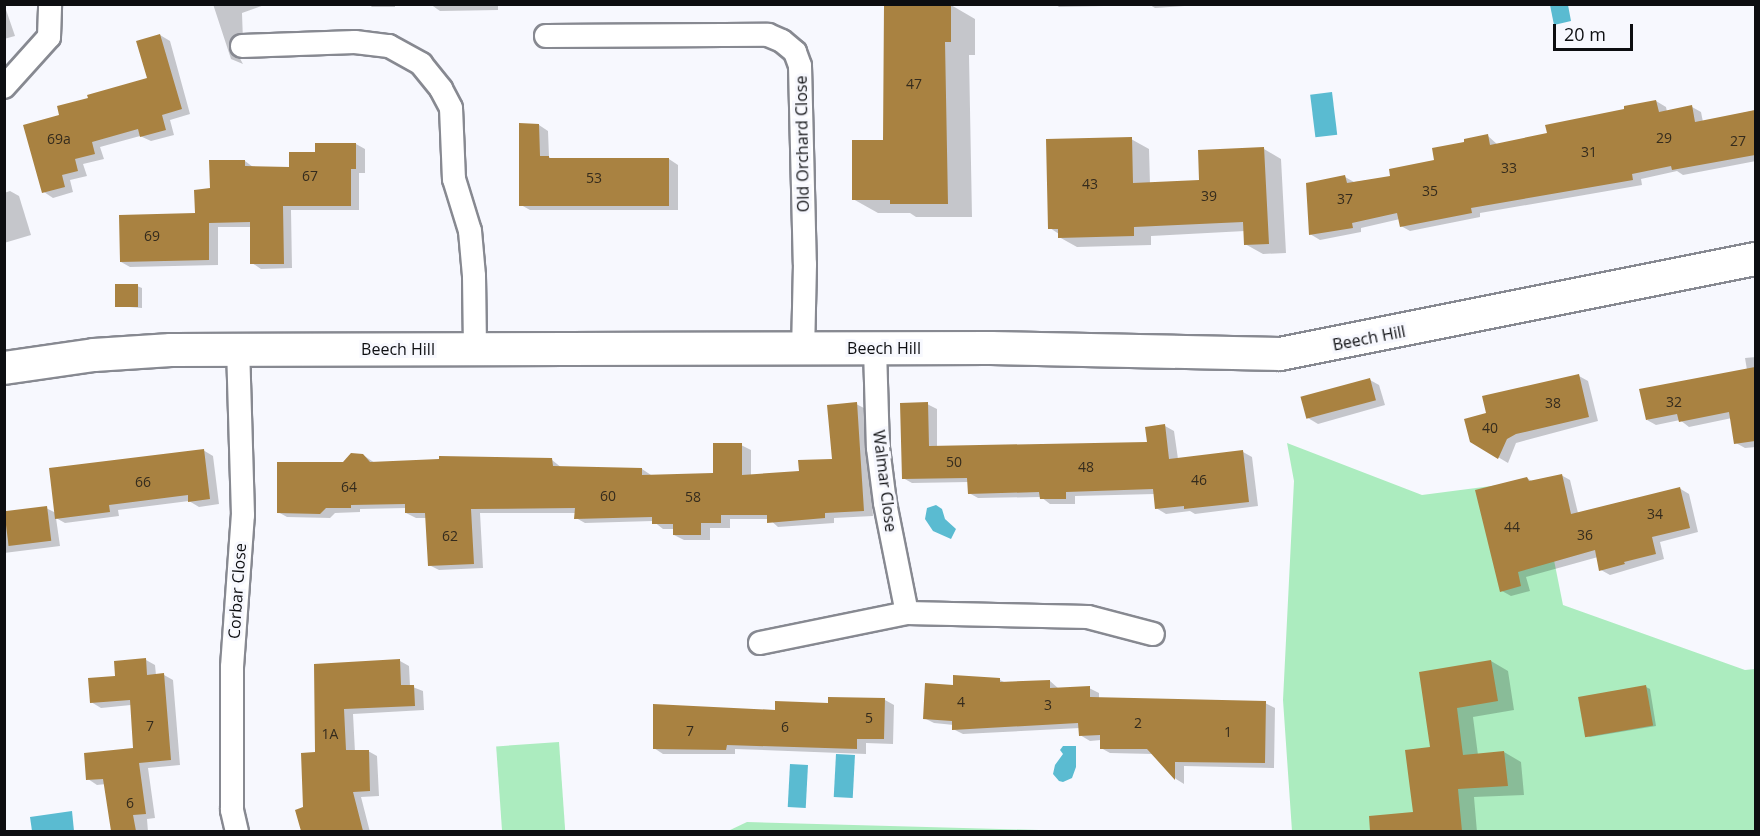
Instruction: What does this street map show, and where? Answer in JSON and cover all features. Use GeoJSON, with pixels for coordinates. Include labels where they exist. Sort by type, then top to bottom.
{"type":"FeatureCollection","features":[{"type":"Feature","properties":{"kind":"street"},"geometry":{"type":"LineString","coordinates":[[4,87],[49,37],[50,4]]}},
{"type":"Feature","properties":{"kind":"street","name":"Old Orchard Close"},"geometry":{"type":"LineString","coordinates":[[546,36],[768,35],[782,40],[795,52],[800,66],[805,264],[803,349]]}},
{"type":"Feature","properties":{"kind":"street"},"geometry":{"type":"LineString","coordinates":[[242,46],[355,42],[389,46],[421,64],[441,89],[451,108],[454,179],[470,231],[474,276],[475,349]]}},
{"type":"Feature","properties":{"kind":"street","name":"Beech Hill"},"geometry":{"type":"LineString","coordinates":[[4,368],[94,355],[238,350],[1022,348],[1280,354],[1755,259]]}},
{"type":"Feature","properties":{"kind":"street","name":"Walmar Close"},"geometry":{"type":"LineString","coordinates":[[875,349],[878,448],[885,503],[907,613]]}},
{"type":"Feature","properties":{"kind":"street","name":"Corbar Close"},"geometry":{"type":"LineString","coordinates":[[237,831],[232,810],[232,667],[243,515],[238,350]]}},
{"type":"Feature","properties":{"kind":"street"},"geometry":{"type":"LineString","coordinates":[[760,643],[907,613],[1088,617],[1153,634]]}},
{"type":"Feature","properties":{"kind":"green space"},"geometry":{"type":"Polygon","coordinates":[[[1287,443],[1422,495],[1538,480],[1563,605],[1745,670],[1755,669],[1755,831],[1292,831],[1283,700],[1294,481],[1287,443]]]}},
{"type":"Feature","properties":{"kind":"green space"},"geometry":{"type":"Polygon","coordinates":[[[559,742],[565,831],[502,832],[496,746],[559,742]]]}},
{"type":"Feature","properties":{"kind":"green space"},"geometry":{"type":"Polygon","coordinates":[[[747,822],[1039,830],[1060,831],[728,831],[747,822]]]}},
{"type":"Feature","properties":{"kind":"water"},"geometry":{"type":"Polygon","coordinates":[[[1550,5],[1568,5],[1571,21],[1554,25],[1550,5]]]}},
{"type":"Feature","properties":{"kind":"water"},"geometry":{"type":"Polygon","coordinates":[[[1332,92],[1337,135],[1315,137],[1310,95],[1332,92]]]}},
{"type":"Feature","properties":{"kind":"water"},"geometry":{"type":"Polygon","coordinates":[[[936,505],[942,509],[945,519],[956,529],[951,539],[933,531],[925,519],[927,508],[936,505]]]}},
{"type":"Feature","properties":{"kind":"water"},"geometry":{"type":"Polygon","coordinates":[[[1063,746],[1076,746],[1076,767],[1072,778],[1063,782],[1053,774],[1055,765],[1063,754],[1060,750],[1063,746]]]}},
{"type":"Feature","properties":{"kind":"water"},"geometry":{"type":"Polygon","coordinates":[[[836,754],[855,755],[853,798],[834,797],[836,754]]]}},
{"type":"Feature","properties":{"kind":"water"},"geometry":{"type":"Polygon","coordinates":[[[790,764],[808,765],[806,808],[788,807],[790,764]]]}},
{"type":"Feature","properties":{"kind":"water"},"geometry":{"type":"Polygon","coordinates":[[[72,811],[74,831],[32,831],[30,817],[72,811]]]}},
{"type":"Feature","properties":{"kind":"building"},"geometry":{"type":"Polygon","coordinates":[[[884,4],[951,4],[951,42],[945,42],[948,204],[890,204],[890,200],[852,200],[852,140],[883,140],[884,4]]]}},
{"type":"Feature","properties":{"kind":"building"},"geometry":{"type":"Polygon","coordinates":[[[160,34],[182,109],[162,115],[166,130],[140,137],[138,129],[92,142],[95,154],[75,159],[78,171],[62,175],[65,187],[42,193],[23,125],[59,115],[57,106],[147,78],[136,41],[160,34]]]}},
{"type":"Feature","properties":{"kind":"building"},"geometry":{"type":"Polygon","coordinates":[[[1656,100],[1659,112],[1692,105],[1695,122],[1755,110],[1755,155],[1672,170],[1671,166],[1632,174],[1633,180],[1471,208],[1472,213],[1400,227],[1397,213],[1352,223],[1353,228],[1309,235],[1306,183],[1345,175],[1347,183],[1390,176],[1389,169],[1434,160],[1432,148],[1464,142],[1464,139],[1488,134],[1490,145],[1547,133],[1545,125],[1656,100]]]}},
{"type":"Feature","properties":{"kind":"building"},"geometry":{"type":"Polygon","coordinates":[[[519,123],[539,124],[540,156],[549,156],[549,158],[669,158],[669,206],[519,206],[519,123]]]}},
{"type":"Feature","properties":{"kind":"building"},"geometry":{"type":"Polygon","coordinates":[[[1132,137],[1133,183],[1199,180],[1198,150],[1264,147],[1269,244],[1244,245],[1243,222],[1134,227],[1134,236],[1058,238],[1058,229],[1048,229],[1046,139],[1132,137]]]}},
{"type":"Feature","properties":{"kind":"building"},"geometry":{"type":"Polygon","coordinates":[[[315,143],[356,143],[356,169],[351,169],[351,206],[283,206],[284,264],[250,264],[250,222],[209,223],[209,260],[120,262],[119,215],[195,213],[194,190],[210,188],[209,160],[245,160],[245,166],[289,167],[289,152],[315,152],[315,143]]]}},
{"type":"Feature","properties":{"kind":"building"},"geometry":{"type":"Polygon","coordinates":[[[115,284],[138,284],[138,307],[115,307],[115,284]]]}},
{"type":"Feature","properties":{"kind":"building"},"geometry":{"type":"Polygon","coordinates":[[[1755,367],[1755,441],[1734,444],[1729,412],[1679,422],[1677,414],[1646,420],[1639,389],[1755,367]]]}},
{"type":"Feature","properties":{"kind":"building"},"geometry":{"type":"Polygon","coordinates":[[[1579,374],[1589,417],[1516,434],[1507,439],[1498,459],[1470,442],[1464,419],[1486,413],[1482,396],[1579,374]]]}},
{"type":"Feature","properties":{"kind":"building"},"geometry":{"type":"Polygon","coordinates":[[[1370,378],[1376,400],[1306,419],[1300,397],[1370,378]]]}},
{"type":"Feature","properties":{"kind":"building"},"geometry":{"type":"Polygon","coordinates":[[[857,402],[864,511],[825,513],[825,518],[767,523],[767,515],[721,515],[721,523],[701,523],[701,535],[673,535],[673,524],[652,524],[652,517],[574,519],[575,508],[471,509],[474,564],[428,566],[425,513],[405,513],[405,504],[351,505],[351,508],[326,508],[320,514],[277,513],[277,462],[343,462],[351,453],[363,454],[370,462],[439,459],[439,456],[552,458],[553,466],[642,468],[642,475],[713,473],[713,443],[742,443],[742,475],[799,471],[798,460],[832,459],[827,405],[857,402]]]}},
{"type":"Feature","properties":{"kind":"building"},"geometry":{"type":"Polygon","coordinates":[[[928,402],[929,446],[1147,442],[1145,427],[1165,424],[1169,459],[1243,450],[1249,502],[1184,509],[1184,506],[1155,509],[1153,489],[1066,492],[1066,499],[1040,499],[1039,492],[968,494],[967,478],[902,479],[900,403],[928,402]]]}},
{"type":"Feature","properties":{"kind":"building"},"geometry":{"type":"Polygon","coordinates":[[[204,449],[210,499],[188,502],[188,495],[109,505],[110,512],[55,519],[49,468],[204,449]]]}},
{"type":"Feature","properties":{"kind":"building"},"geometry":{"type":"Polygon","coordinates":[[[1562,474],[1571,514],[1680,487],[1690,528],[1652,537],[1656,554],[1599,571],[1595,550],[1518,572],[1521,586],[1500,592],[1475,490],[1527,477],[1529,481],[1562,474]]]}},
{"type":"Feature","properties":{"kind":"building"},"geometry":{"type":"Polygon","coordinates":[[[47,506],[51,541],[9,546],[4,511],[47,506]]]}},
{"type":"Feature","properties":{"kind":"building"},"geometry":{"type":"Polygon","coordinates":[[[146,658],[147,675],[164,673],[171,760],[139,763],[146,814],[133,815],[136,831],[111,831],[103,779],[86,780],[84,753],[133,748],[130,700],[90,703],[88,678],[115,676],[114,661],[146,658]]]}},
{"type":"Feature","properties":{"kind":"building"},"geometry":{"type":"Polygon","coordinates":[[[400,659],[401,685],[414,685],[415,706],[344,709],[346,750],[369,750],[370,791],[353,792],[363,831],[301,831],[295,810],[303,807],[301,753],[315,752],[314,664],[400,659]]]}},
{"type":"Feature","properties":{"kind":"building"},"geometry":{"type":"Polygon","coordinates":[[[1491,660],[1498,701],[1457,708],[1463,755],[1504,751],[1508,786],[1458,789],[1462,831],[1370,831],[1369,816],[1413,812],[1405,750],[1430,747],[1419,672],[1491,660]]]}},
{"type":"Feature","properties":{"kind":"building"},"geometry":{"type":"Polygon","coordinates":[[[953,675],[1000,678],[1000,682],[1050,680],[1050,688],[1090,686],[1090,697],[1266,701],[1265,763],[1175,762],[1175,780],[1147,749],[1100,749],[1100,735],[1079,736],[1078,723],[952,730],[952,721],[923,719],[925,683],[953,685],[953,675]]]}},
{"type":"Feature","properties":{"kind":"building"},"geometry":{"type":"Polygon","coordinates":[[[1646,685],[1653,725],[1585,737],[1578,697],[1646,685]]]}},
{"type":"Feature","properties":{"kind":"building"},"geometry":{"type":"Polygon","coordinates":[[[828,697],[885,698],[884,739],[857,739],[857,749],[727,745],[726,750],[653,749],[653,704],[775,710],[775,701],[828,703],[828,697]]]}}]}
